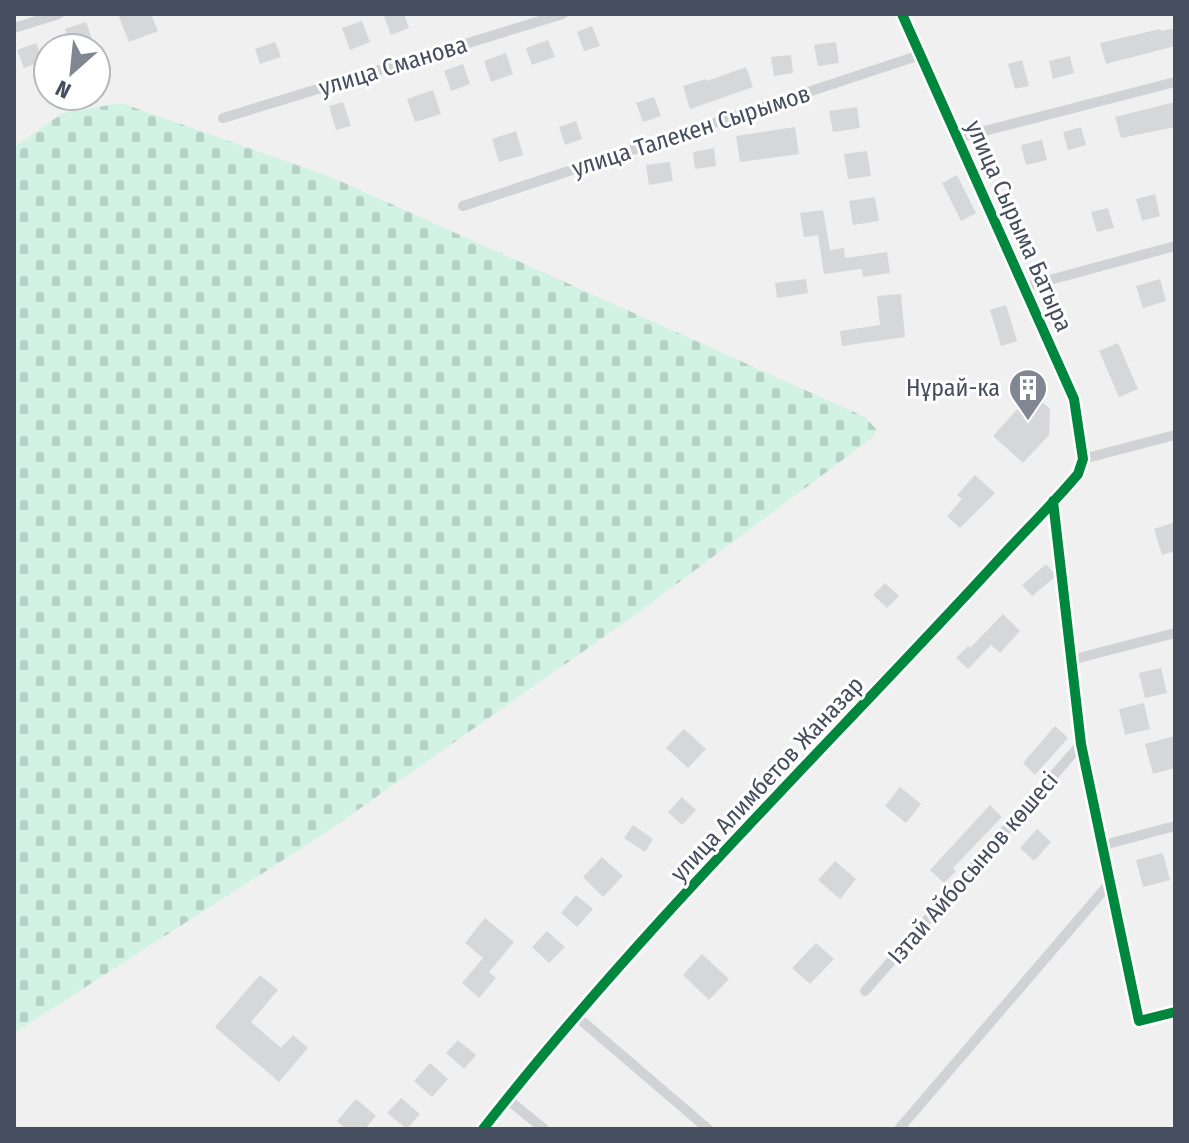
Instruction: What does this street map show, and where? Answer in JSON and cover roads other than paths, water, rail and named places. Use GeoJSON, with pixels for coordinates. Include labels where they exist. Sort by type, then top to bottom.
{"type":"FeatureCollection","features":[{"type":"Feature","properties":{"kind":"street"},"geometry":{"type":"LineString","coordinates":[[14,28],[59,14]]}},
{"type":"Feature","properties":{"kind":"street","name":"улица Сманова"},"geometry":{"type":"LineString","coordinates":[[223,118],[563,14]]}},
{"type":"Feature","properties":{"kind":"street","name":"улица Сырыма Батыра"},"geometry":{"type":"LineString","coordinates":[[902,14],[1074,399],[1083,459]]}},
{"type":"Feature","properties":{"kind":"street","name":"улица Талекен Сырымов"},"geometry":{"type":"LineString","coordinates":[[463,206],[920,55]]}},
{"type":"Feature","properties":{"kind":"street"},"geometry":{"type":"LineString","coordinates":[[957,138],[1175,82]]}},
{"type":"Feature","properties":{"kind":"street"},"geometry":{"type":"LineString","coordinates":[[1024,287],[1175,246]]}},
{"type":"Feature","properties":{"kind":"street"},"geometry":{"type":"LineString","coordinates":[[1083,459],[1175,435]]}},
{"type":"Feature","properties":{"kind":"street","name":"улица Алимбетов Жаназар"},"geometry":{"type":"LineString","coordinates":[[483,1129],[650,932],[1078,474],[1083,459]]}},
{"type":"Feature","properties":{"kind":"street"},"geometry":{"type":"LineString","coordinates":[[1053,501],[1081,744],[1139,1021],[1175,1012]]}},
{"type":"Feature","properties":{"kind":"street"},"geometry":{"type":"LineString","coordinates":[[1071,660],[1175,633]]}},
{"type":"Feature","properties":{"kind":"street","name":"Ізтай Айбосынов көшесі"},"geometry":{"type":"LineString","coordinates":[[865,991],[1081,744]]}},
{"type":"Feature","properties":{"kind":"street"},"geometry":{"type":"LineString","coordinates":[[1100,846],[1175,826]]}},
{"type":"Feature","properties":{"kind":"street"},"geometry":{"type":"LineString","coordinates":[[899,1129],[1109,884]]}},
{"type":"Feature","properties":{"kind":"street"},"geometry":{"type":"LineString","coordinates":[[576,1016],[708,1129]]}},
{"type":"Feature","properties":{"kind":"street"},"geometry":{"type":"LineString","coordinates":[[507,1099],[544,1129]]}},
{"type":"Feature","properties":{"kind":"place","name":"Нұрай-ка"},"geometry":{"type":"Point","coordinates":[1028,422]}}]}
